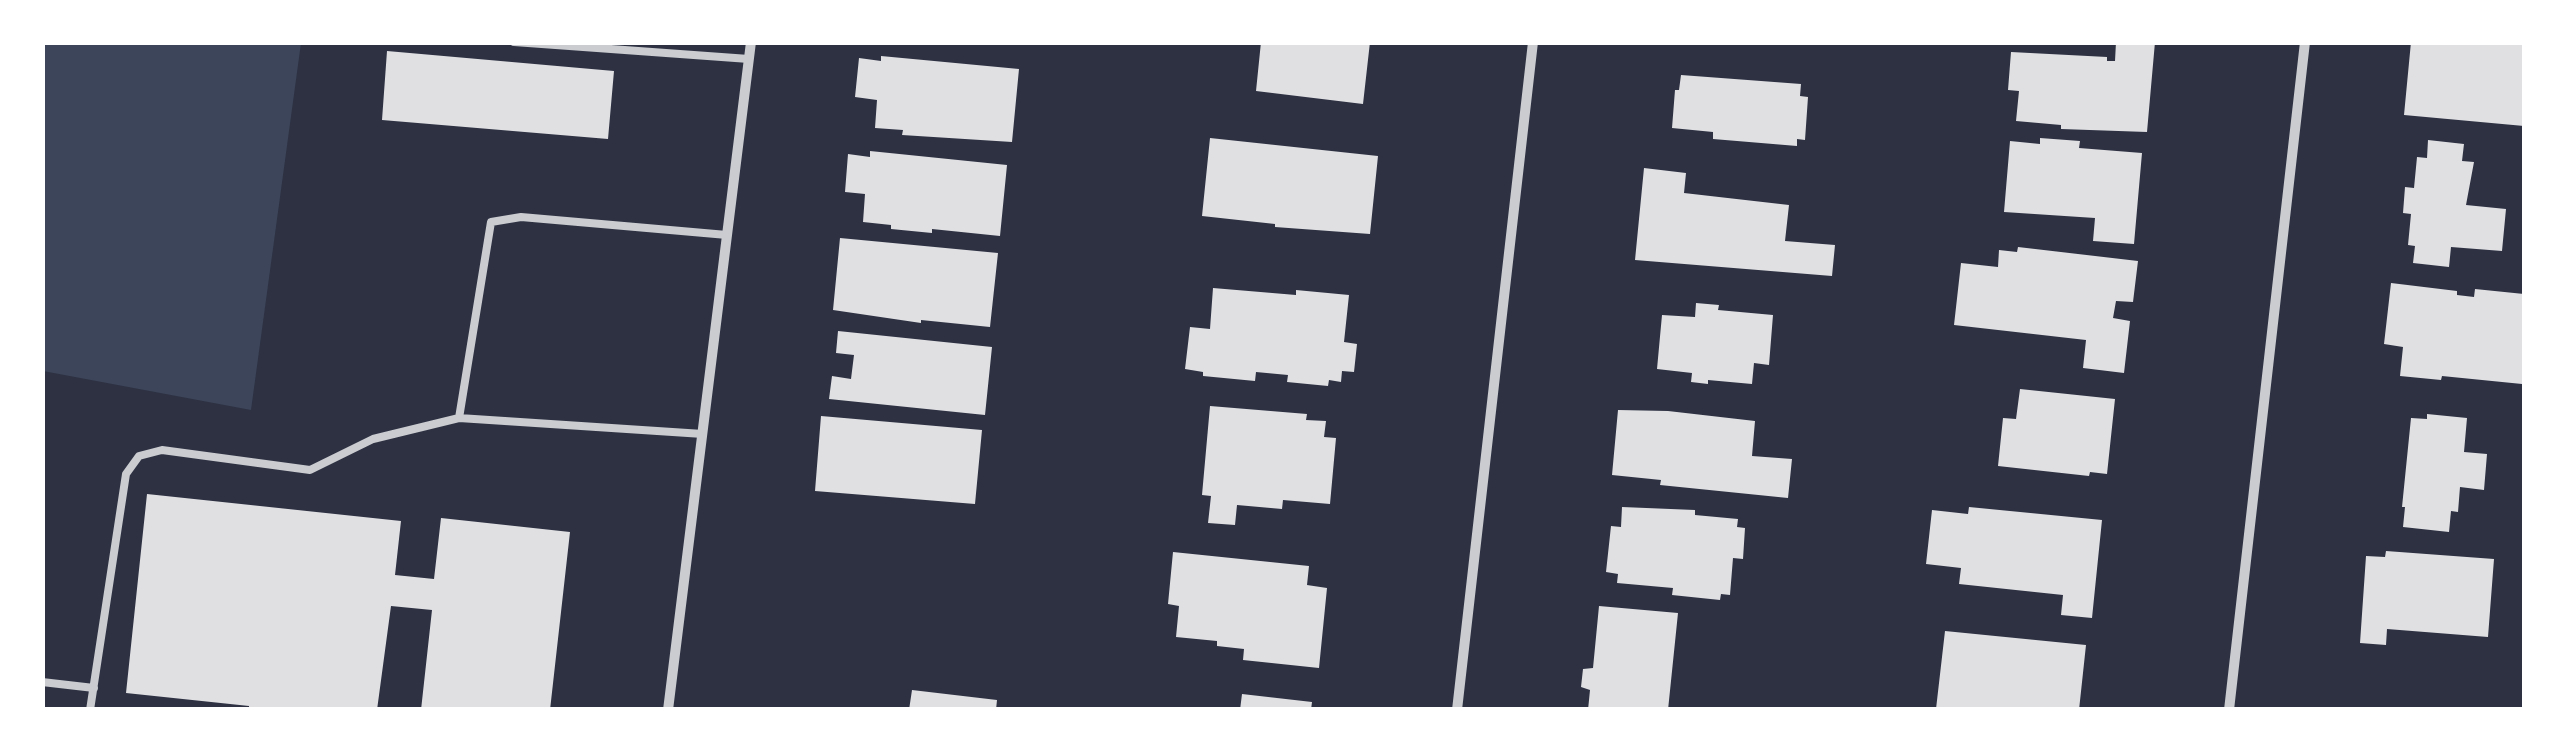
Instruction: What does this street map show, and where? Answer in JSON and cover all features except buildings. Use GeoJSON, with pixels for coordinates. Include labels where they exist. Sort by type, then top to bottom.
{"type":"FeatureCollection","features":[{"type":"Feature","properties":{"kind":"street"},"geometry":{"type":"LineString","coordinates":[[668,710],[751,42]]}},
{"type":"Feature","properties":{"kind":"street"},"geometry":{"type":"LineString","coordinates":[[1457,710],[1533,42]]}},
{"type":"Feature","properties":{"kind":"street"},"geometry":{"type":"LineString","coordinates":[[2230,710],[2305,42]]}},
{"type":"Feature","properties":{"kind":"lane"},"geometry":{"type":"LineString","coordinates":[[514,42],[749,59]]}},
{"type":"Feature","properties":{"kind":"lane"},"geometry":{"type":"LineString","coordinates":[[459,418],[491,222],[521,217],[728,235]]}},
{"type":"Feature","properties":{"kind":"lane"},"geometry":{"type":"LineString","coordinates":[[90,710],[126,474],[139,456],[162,450],[310,470],[373,439],[459,418],[703,434]]}},
{"type":"Feature","properties":{"kind":"lane"},"geometry":{"type":"LineString","coordinates":[[42,682],[94,688]]}},
{"type":"Feature","properties":{"kind":"shaded area"},"geometry":{"type":"Polygon","coordinates":[[[42,43],[301,43],[251,410],[43,371],[42,43]]]}}]}
